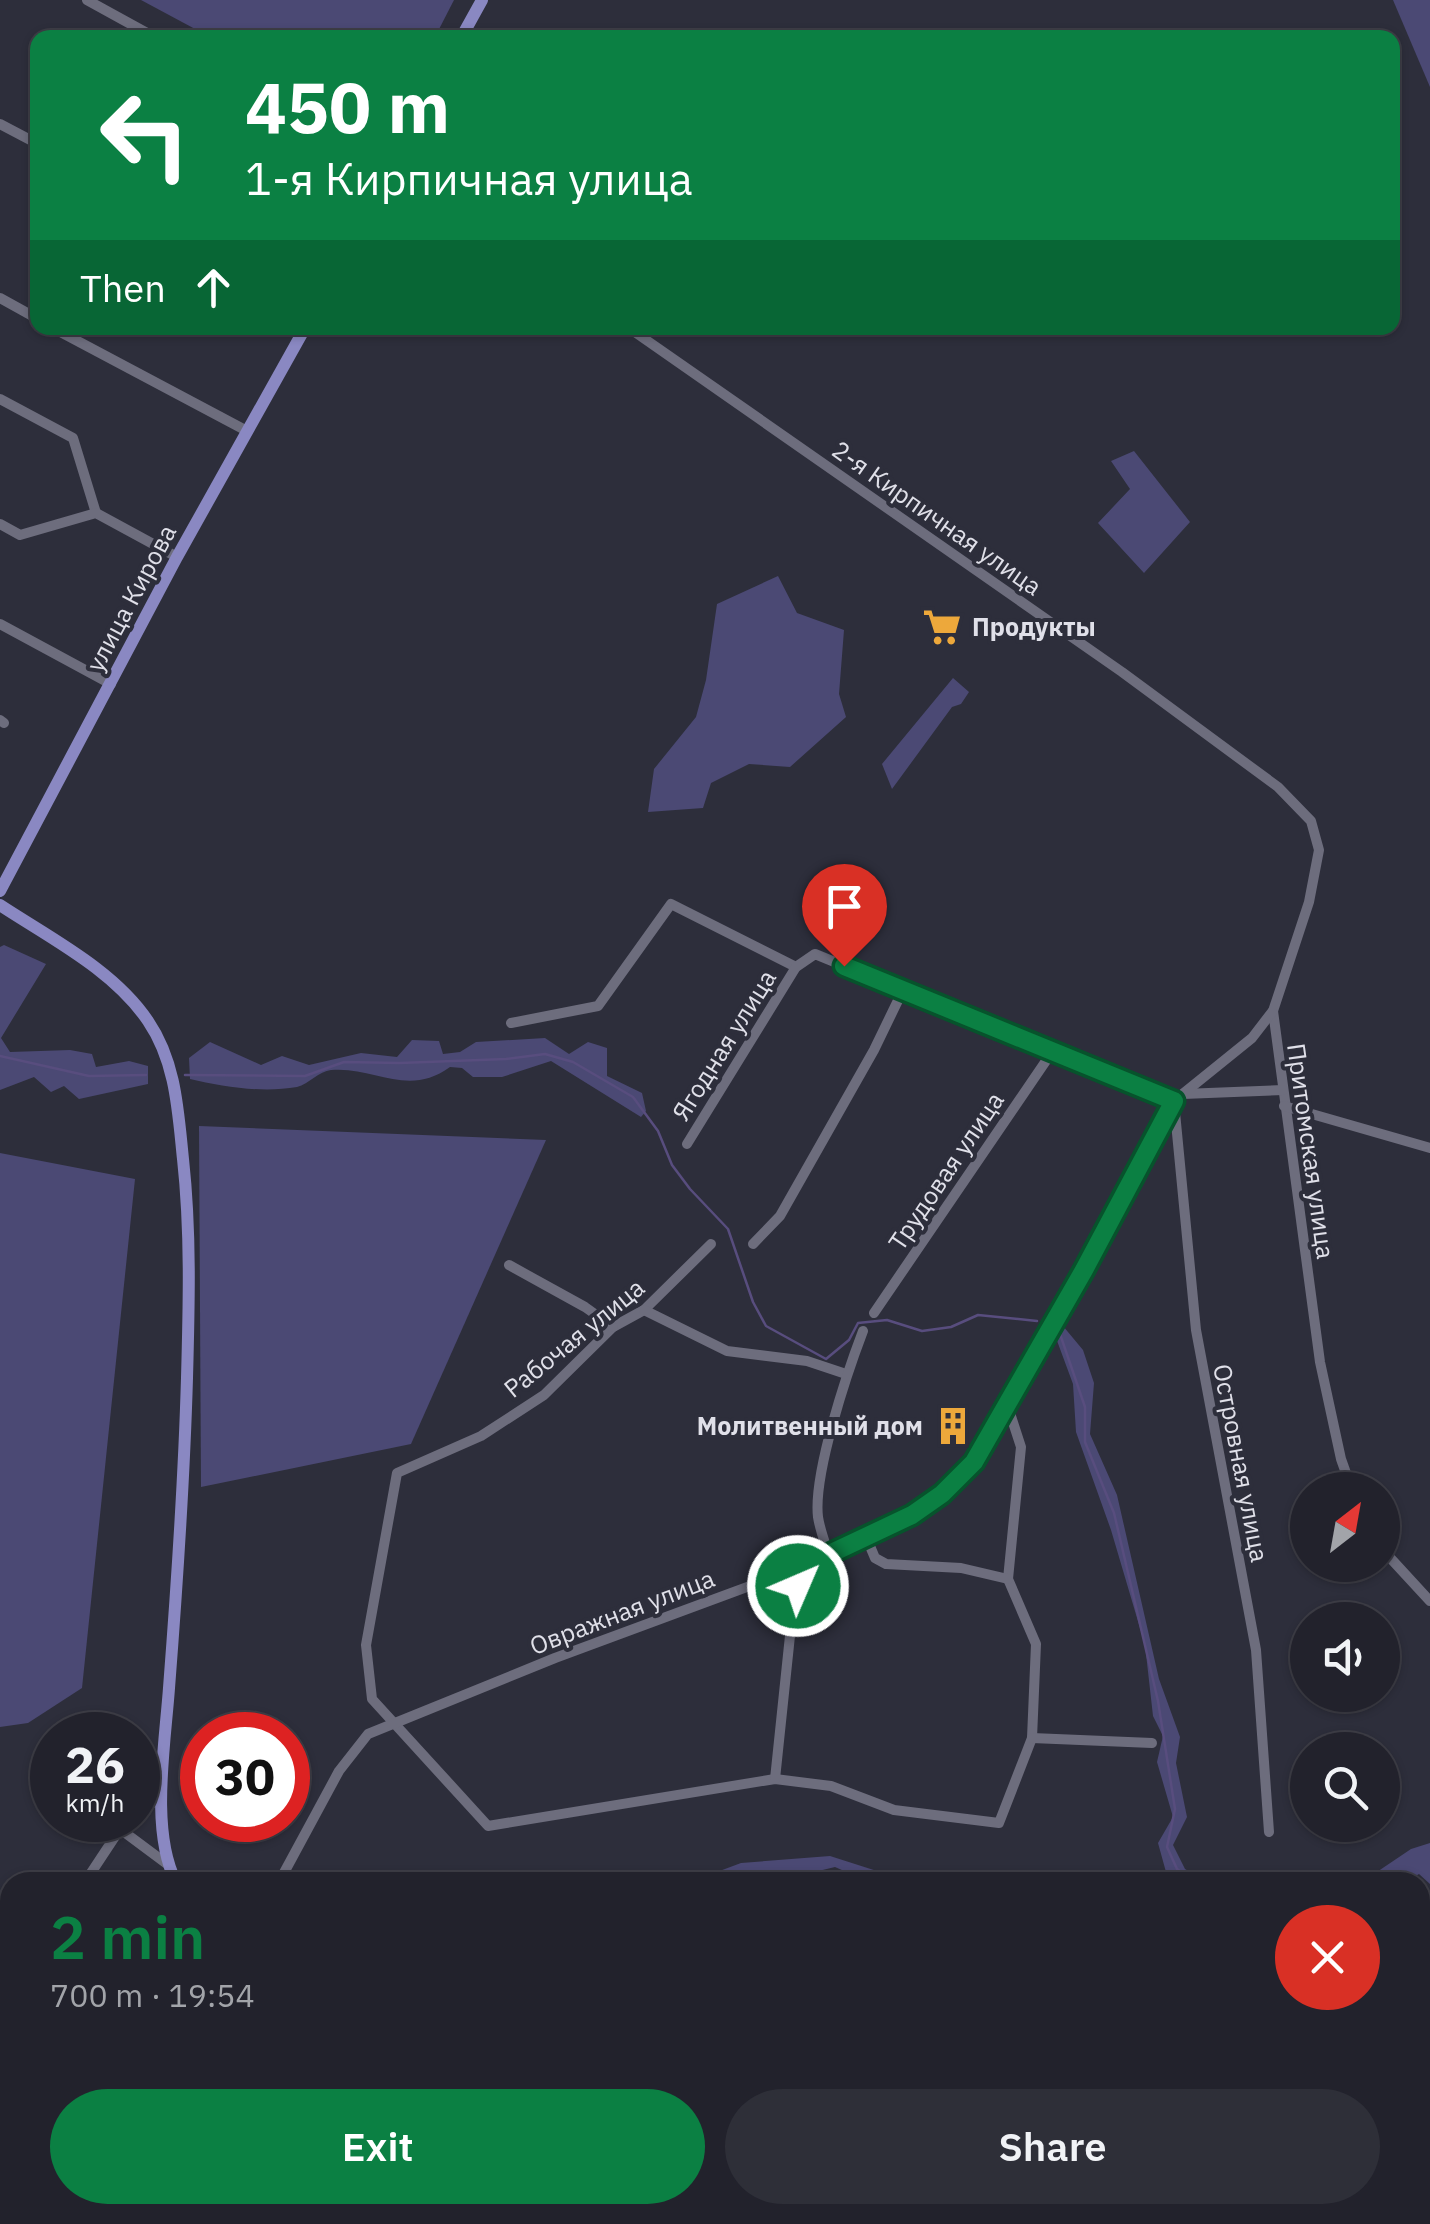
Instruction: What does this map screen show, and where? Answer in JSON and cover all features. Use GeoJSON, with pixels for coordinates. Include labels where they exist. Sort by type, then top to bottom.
{"type":"FeatureCollection","features":[{"type":"Feature","properties":{"kind":"main road"},"geometry":{"type":"LineString","coordinates":[[465,30],[482,0]]}},
{"type":"Feature","properties":{"kind":"main road","name":"улица Кирова"},"geometry":{"type":"LineString","coordinates":[[0,891],[177,557],[301,335]]}},
{"type":"Feature","properties":{"kind":"main road"},"geometry":{"type":"LineString","coordinates":[[0,905],[98,970],[137,1006],[166,1057],[179,1109],[190,1284],[183,1492],[162,1795],[167,1864],[171,1872]]}},
{"type":"Feature","properties":{"kind":"street"},"geometry":{"type":"LineString","coordinates":[[87,0],[141,30]]}},
{"type":"Feature","properties":{"kind":"street"},"geometry":{"type":"LineString","coordinates":[[0,124],[30,140]]}},
{"type":"Feature","properties":{"kind":"street"},"geometry":{"type":"LineString","coordinates":[[0,298],[30,315]]}},
{"type":"Feature","properties":{"kind":"street"},"geometry":{"type":"LineString","coordinates":[[66,335],[247,430]]}},
{"type":"Feature","properties":{"kind":"street","name":"2-я Кирпичная улица"},"geometry":{"type":"LineString","coordinates":[[640,335],[1112,664],[1278,787],[1311,820]]}},
{"type":"Feature","properties":{"kind":"street"},"geometry":{"type":"LineString","coordinates":[[0,399],[73,438],[96,513],[177,557]]}},
{"type":"Feature","properties":{"kind":"street"},"geometry":{"type":"LineString","coordinates":[[0,524],[20,535],[96,513]]}},
{"type":"Feature","properties":{"kind":"street"},"geometry":{"type":"LineString","coordinates":[[0,624],[110,684]]}},
{"type":"Feature","properties":{"kind":"street","name":"Притомская улица"},"geometry":{"type":"LineString","coordinates":[[1311,820],[1319,850],[1309,902],[1284,986],[1272,1011],[1320,1362],[1346,1472]]}},
{"type":"Feature","properties":{"kind":"street"},"geometry":{"type":"LineString","coordinates":[[511,1023],[598,1006],[671,904],[796,967],[815,954],[1052,1052],[1178,1098],[1282,1090]]}},
{"type":"Feature","properties":{"kind":"street","name":"Ягодная улица"},"geometry":{"type":"LineString","coordinates":[[687,1144],[796,967]]}},
{"type":"Feature","properties":{"kind":"street"},"geometry":{"type":"LineString","coordinates":[[754,1244],[780,1216],[874,1050],[904,988]]}},
{"type":"Feature","properties":{"kind":"street","name":"Овражная улица"},"geometry":{"type":"LineString","coordinates":[[285,1872],[354,1749],[368,1734],[555,1658],[828,1556],[866,1539],[942,1494],[974,1462],[1008,1407],[1178,1098],[1252,1038],[1272,1011]]}},
{"type":"Feature","properties":{"kind":"street","name":"Трудовая улица"},"geometry":{"type":"LineString","coordinates":[[874,1313],[1052,1052]]}},
{"type":"Feature","properties":{"kind":"street","name":"Островная улица"},"geometry":{"type":"LineString","coordinates":[[1178,1098],[1196,1330],[1256,1650],[1270,1832]]}},
{"type":"Feature","properties":{"kind":"street"},"geometry":{"type":"LineString","coordinates":[[1284,1106],[1430,1148]]}},
{"type":"Feature","properties":{"kind":"street","name":"Рабочая улица"},"geometry":{"type":"LineString","coordinates":[[392,1722],[372,1699],[366,1645],[397,1473],[481,1436],[544,1394],[613,1327],[644,1310],[712,1244]]}},
{"type":"Feature","properties":{"kind":"street"},"geometry":{"type":"LineString","coordinates":[[508,1265],[613,1327]]}},
{"type":"Feature","properties":{"kind":"street"},"geometry":{"type":"LineString","coordinates":[[644,1310],[727,1351],[807,1360],[846,1374]]}},
{"type":"Feature","properties":{"kind":"street"},"geometry":{"type":"LineString","coordinates":[[828,1556],[818,1516],[822,1476],[846,1374],[863,1332]]}},
{"type":"Feature","properties":{"kind":"street"},"geometry":{"type":"LineString","coordinates":[[392,1722],[488,1826],[776,1778],[831,1786],[894,1810],[999,1823],[1032,1738],[1036,1644],[1008,1578],[1022,1447],[1008,1407]]}},
{"type":"Feature","properties":{"kind":"street"},"geometry":{"type":"LineString","coordinates":[[866,1539],[875,1558],[886,1564],[961,1568],[1008,1578]]}},
{"type":"Feature","properties":{"kind":"street"},"geometry":{"type":"LineString","coordinates":[[776,1778],[793,1606],[804,1566]]}},
{"type":"Feature","properties":{"kind":"street"},"geometry":{"type":"LineString","coordinates":[[1400,1568],[1430,1601]]}},
{"type":"Feature","properties":{"kind":"street"},"geometry":{"type":"LineString","coordinates":[[1032,1738],[1152,1743]]}},
{"type":"Feature","properties":{"kind":"street"},"geometry":{"type":"LineString","coordinates":[[92,1872],[111,1842]]}},
{"type":"Feature","properties":{"kind":"street"},"geometry":{"type":"LineString","coordinates":[[137,1842],[167,1864]]}},
{"type":"Feature","properties":{"kind":"shaded area"},"geometry":{"type":"Polygon","coordinates":[[[141,0],[454,0],[439,30],[197,30],[141,0]]]}},
{"type":"Feature","properties":{"kind":"shaded area"},"geometry":{"type":"Polygon","coordinates":[[[1393,0],[1430,0],[1430,87],[1393,0]]]}},
{"type":"Feature","properties":{"kind":"shaded area"},"geometry":{"type":"Polygon","coordinates":[[[1134,451],[1190,522],[1144,573],[1098,523],[1130,489],[1111,461],[1134,451]]]}},
{"type":"Feature","properties":{"kind":"shaded area"},"geometry":{"type":"Polygon","coordinates":[[[778,576],[797,613],[844,630],[839,694],[846,717],[790,767],[749,764],[711,783],[703,808],[648,812],[654,769],[696,717],[706,680],[717,604],[778,576]]]}},
{"type":"Feature","properties":{"kind":"shaded area"},"geometry":{"type":"Polygon","coordinates":[[[953,678],[969,692],[961,704],[952,707],[892,789],[882,764],[953,678]]]}},
{"type":"Feature","properties":{"kind":"shaded area"},"geometry":{"type":"Polygon","coordinates":[[[4,945],[46,964],[1,1038],[10,1052],[70,1050],[92,1054],[96,1067],[129,1061],[148,1066],[148,1084],[79,1099],[64,1086],[51,1092],[34,1077],[0,1090],[0,947],[4,945]]]}},
{"type":"Feature","properties":{"kind":"shaded area"},"geometry":{"type":"Polygon","coordinates":[[[545,1038],[569,1054],[588,1042],[607,1048],[607,1076],[642,1093],[646,1111],[641,1117],[551,1061],[502,1077],[473,1077],[462,1068],[450,1067],[435,1076],[405,1081],[331,1070],[297,1087],[271,1089],[229,1087],[190,1079],[189,1058],[210,1042],[261,1065],[282,1056],[309,1065],[361,1053],[397,1057],[412,1040],[439,1041],[443,1054],[460,1052],[476,1042],[545,1038]]]}},
{"type":"Feature","properties":{"kind":"shaded area"},"geometry":{"type":"Polygon","coordinates":[[[199,1126],[546,1140],[411,1444],[201,1487],[199,1126]]]}},
{"type":"Feature","properties":{"kind":"shaded area"},"geometry":{"type":"Polygon","coordinates":[[[0,1153],[135,1179],[82,1688],[45,1712],[30,1712],[28,1723],[0,1727],[0,1153]]]}},
{"type":"Feature","properties":{"kind":"shaded area"},"geometry":{"type":"Polygon","coordinates":[[[1063,1326],[1083,1350],[1094,1383],[1090,1434],[1117,1495],[1159,1679],[1180,1737],[1176,1763],[1187,1817],[1173,1845],[1190,1872],[1166,1872],[1158,1843],[1173,1817],[1157,1762],[1163,1736],[1153,1716],[1145,1645],[1111,1530],[1076,1432],[1073,1384],[1056,1338],[1063,1326]]]}},
{"type":"Feature","properties":{"kind":"shaded area"},"geometry":{"type":"Polygon","coordinates":[[[1430,1843],[1430,1872],[1377,1872],[1411,1849],[1430,1843]]]}},
{"type":"Feature","properties":{"kind":"shaded area"},"geometry":{"type":"Polygon","coordinates":[[[830,1856],[880,1872],[846,1872],[835,1867],[814,1872],[717,1872],[741,1863],[830,1856]]]}},
{"type":"Feature","properties":{"kind":"waterway"},"geometry":{"type":"LineString","coordinates":[[185,1075],[305,1076],[344,1062],[506,1059],[545,1054],[573,1062],[633,1097],[658,1131],[672,1165],[728,1229],[753,1302],[766,1326],[826,1359],[849,1340],[858,1323],[887,1320],[922,1331],[951,1327],[978,1315],[1037,1321]]}},
{"type":"Feature","properties":{"kind":"waterway"},"geometry":{"type":"LineString","coordinates":[[0,1056],[89,1076],[146,1075]]}},
{"type":"Feature","properties":{"kind":"waterway"},"geometry":{"type":"LineString","coordinates":[[1060,1334],[1085,1407],[1085,1442],[1114,1513],[1158,1701],[1175,1809],[1167,1847],[1181,1872]]}},
{"type":"Feature","properties":{"kind":"place","name":"Продукты"},"geometry":{"type":"Point","coordinates":[942,627]}},
{"type":"Feature","properties":{"kind":"place","name":"Молитвенный дом"},"geometry":{"type":"Point","coordinates":[953,1426]}},
{"type":"Feature","properties":{"kind":"route"},"geometry":{"type":"LineString","coordinates":[[798,1586],[804,1566],[912,1515],[942,1494],[974,1462],[1084,1270],[1174,1101],[844,966]]}}]}
